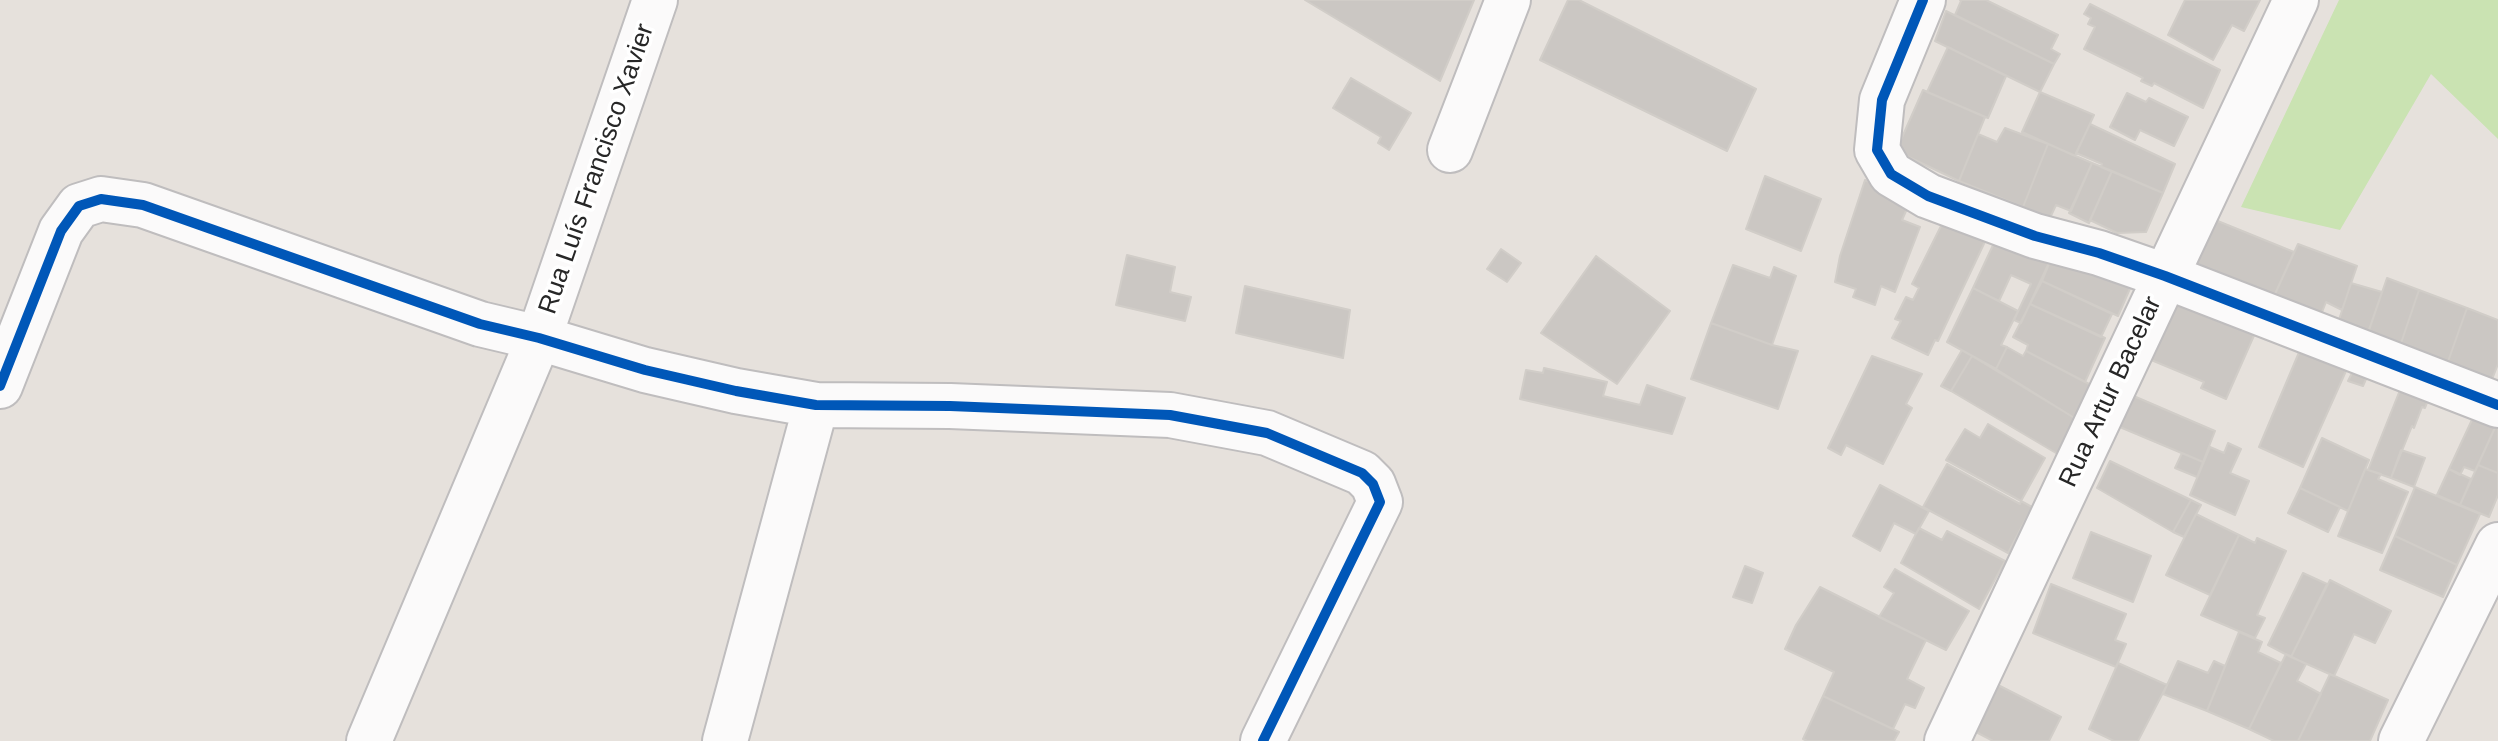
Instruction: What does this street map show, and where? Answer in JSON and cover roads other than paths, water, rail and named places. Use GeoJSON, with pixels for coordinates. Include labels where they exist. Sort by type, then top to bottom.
{"type":"FeatureCollection","features":[{"type":"Feature","properties":{"kind":"street","name":"Rua Luís Francisco Xavier"},"geometry":{"type":"LineString","coordinates":[[369,741],[539,338],[655,0]]}},
{"type":"Feature","properties":{"kind":"street"},"geometry":{"type":"LineString","coordinates":[[1450,150],[1508,0]]}},
{"type":"Feature","properties":{"kind":"street"},"geometry":{"type":"LineString","coordinates":[[1923,0],[1882,100],[1877,150],[1891,174],[1928,196],[2035,236],[2099,253],[2165,276],[2498,405]]}},
{"type":"Feature","properties":{"kind":"street","name":"Rua Artur Bacelar"},"geometry":{"type":"LineString","coordinates":[[1947,741],[2296,0]]}},
{"type":"Feature","properties":{"kind":"street"},"geometry":{"type":"LineString","coordinates":[[0,386],[61,231],[79,206],[101,199],[143,205],[480,324],[645,370],[736,391],[816,405],[950,406],[1170,415],[1267,433],[1362,473],[1373,484],[1380,502],[1263,741]]}},
{"type":"Feature","properties":{"kind":"street"},"geometry":{"type":"LineString","coordinates":[[725,741],[816,405]]}},
{"type":"Feature","properties":{"kind":"street"},"geometry":{"type":"LineString","coordinates":[[2401,741],[2498,545]]}}]}
